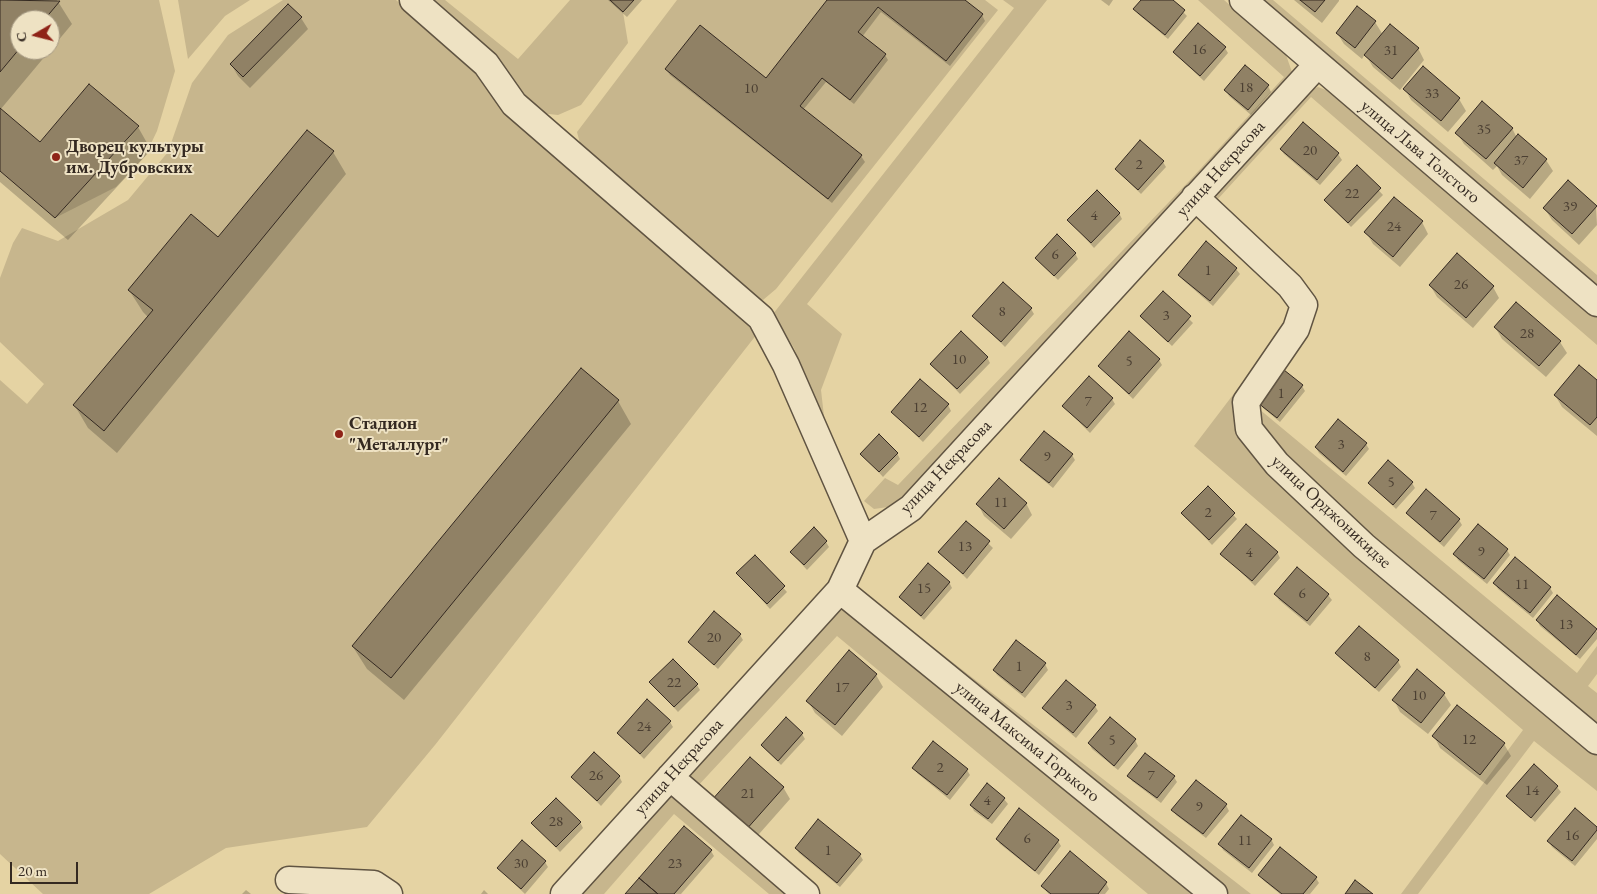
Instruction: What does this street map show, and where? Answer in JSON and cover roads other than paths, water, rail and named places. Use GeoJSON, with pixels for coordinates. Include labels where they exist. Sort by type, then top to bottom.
{"type":"FeatureCollection","features":[{"type":"Feature","properties":{"kind":"street"},"geometry":{"type":"LineString","coordinates":[[413,0],[486,64],[514,104],[761,318],[786,365],[863,542]]}},
{"type":"Feature","properties":{"kind":"street","name":"улица Льва Толстого"},"geometry":{"type":"LineString","coordinates":[[1243,0],[1597,302]]}},
{"type":"Feature","properties":{"kind":"street","name":"улица Некрасова"},"geometry":{"type":"LineString","coordinates":[[564,894],[840,590],[863,542],[910,508],[1317,65]]}},
{"type":"Feature","properties":{"kind":"street","name":"улица Орджоникидзе"},"geometry":{"type":"LineString","coordinates":[[1196,197],[1290,286],[1304,305],[1296,329],[1246,402],[1250,429],[1277,464],[1364,546],[1597,741]]}},
{"type":"Feature","properties":{"kind":"street","name":"улица Максима Горького"},"geometry":{"type":"LineString","coordinates":[[840,590],[1214,894]]}},
{"type":"Feature","properties":{"kind":"street"},"geometry":{"type":"LineString","coordinates":[[670,777],[806,894]]}},
{"type":"Feature","properties":{"kind":"street"},"geometry":{"type":"LineString","coordinates":[[289,880],[374,884],[389,894]]}},
{"type":"Feature","properties":{"kind":"place","name":"Дворец культуры им. Дубровских"},"geometry":{"type":"Point","coordinates":[56,157]}},
{"type":"Feature","properties":{"kind":"place","name":"Стадион \"Металлург\""},"geometry":{"type":"Point","coordinates":[339,434]}}]}
